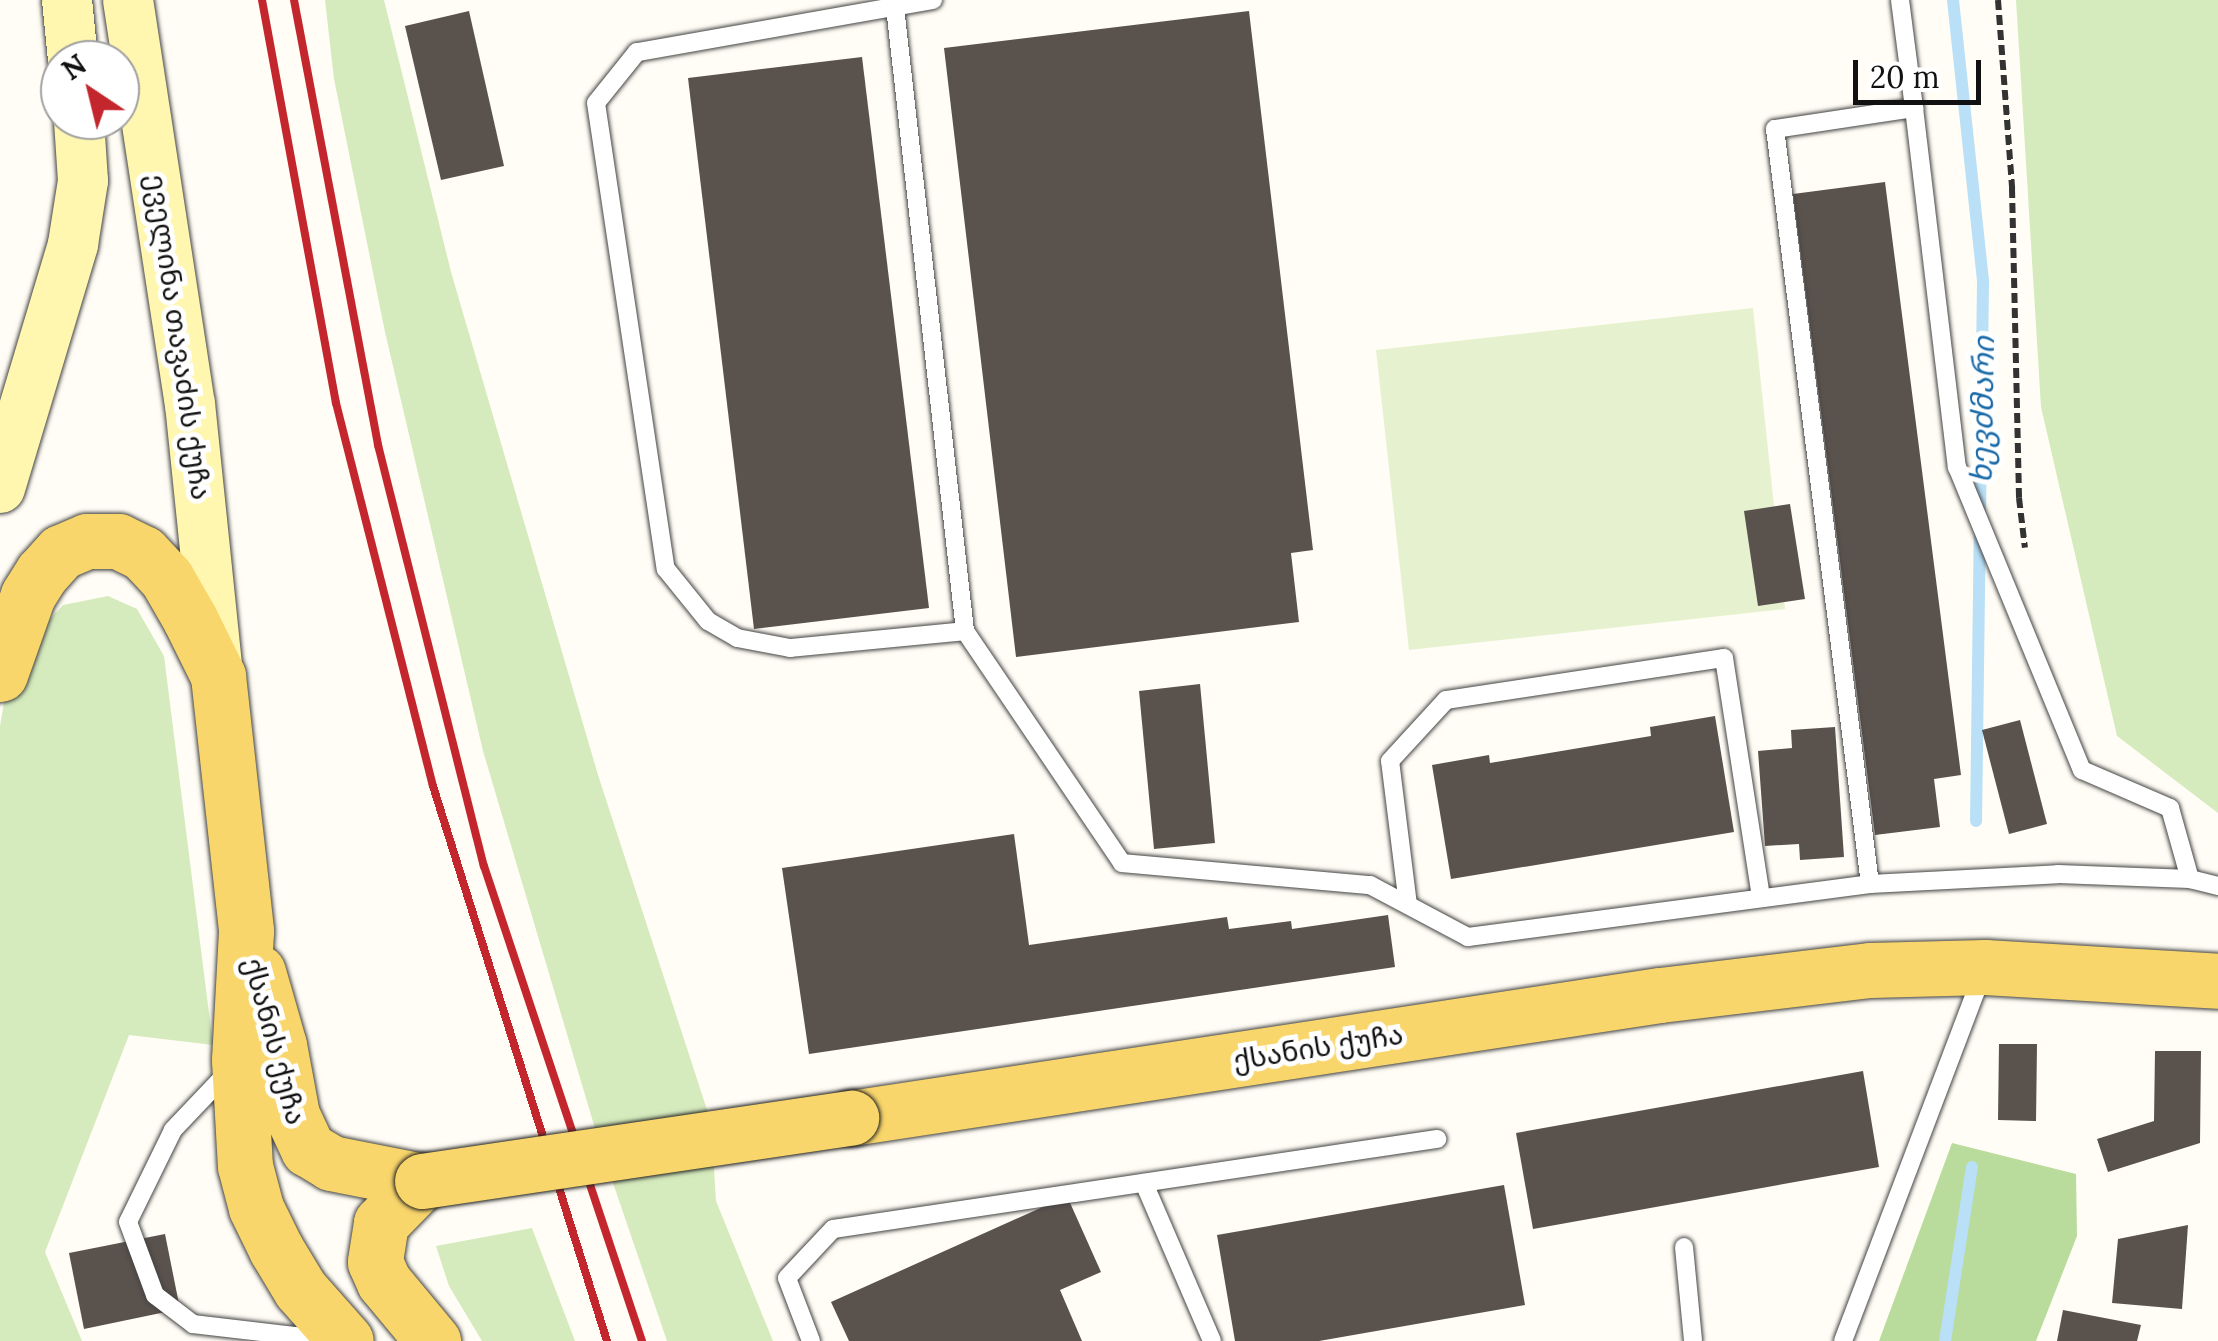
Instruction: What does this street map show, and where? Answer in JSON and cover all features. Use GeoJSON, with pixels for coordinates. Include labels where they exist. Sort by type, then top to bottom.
{"type":"FeatureCollection","features":[{"type":"Feature","properties":{"kind":"main road"},"geometry":{"type":"LineString","coordinates":[[67,0],[71,40]]}},
{"type":"Feature","properties":{"kind":"main road","name":"ეველინა თავაძის ქუჩა"},"geometry":{"type":"LineString","coordinates":[[128,0],[190,404],[246,931]]}},
{"type":"Feature","properties":{"kind":"main road"},"geometry":{"type":"LineString","coordinates":[[2,470],[73,244],[83,180],[81,140]]}},
{"type":"Feature","properties":{"kind":"main road","name":"ეველინა თავაძის ქუჩა"},"geometry":{"type":"LineString","coordinates":[[0,674],[28,595],[42,572],[61,552],[87,541],[118,542],[143,552],[167,579],[218,676]]}},
{"type":"Feature","properties":{"kind":"main road"},"geometry":{"type":"LineString","coordinates":[[246,931],[240,1060],[244,1166],[256,1208],[300,1289],[343,1341]]}},
{"type":"Feature","properties":{"kind":"main road","name":"ქსანის ქუჩა"},"geometry":{"type":"LineString","coordinates":[[246,931],[279,1045],[292,1115],[308,1149],[331,1163],[422,1180],[1660,996],[1870,970],[1985,967],[2218,980]]}},
{"type":"Feature","properties":{"kind":"main road"},"geometry":{"type":"LineString","coordinates":[[422,1180],[382,1223],[375,1262],[384,1282],[433,1341]]}},
{"type":"Feature","properties":{"kind":"lane"},"geometry":{"type":"LineString","coordinates":[[933,0],[637,52],[596,103],[666,570],[708,621],[737,638],[790,648],[965,631]]}},
{"type":"Feature","properties":{"kind":"lane"},"geometry":{"type":"LineString","coordinates":[[1900,0],[1957,468],[2082,770],[2170,808],[2190,879]]}},
{"type":"Feature","properties":{"kind":"lane"},"geometry":{"type":"LineString","coordinates":[[895,7],[965,631],[1122,863],[1370,885],[1468,937],[1870,884],[2058,874],[2190,879],[2218,886]]}},
{"type":"Feature","properties":{"kind":"lane"},"geometry":{"type":"LineString","coordinates":[[1870,884],[1774,129],[1914,108]]}},
{"type":"Feature","properties":{"kind":"lane"},"geometry":{"type":"LineString","coordinates":[[1408,905],[1390,761],[1446,700],[1724,658],[1761,897]]}},
{"type":"Feature","properties":{"kind":"lane"},"geometry":{"type":"LineString","coordinates":[[1843,1341],[1985,967]]}},
{"type":"Feature","properties":{"kind":"lane"},"geometry":{"type":"LineString","coordinates":[[240,1060],[172,1130],[128,1222],[155,1295],[193,1324],[343,1341]]}},
{"type":"Feature","properties":{"kind":"lane"},"geometry":{"type":"LineString","coordinates":[[811,1341],[787,1278],[833,1230],[1437,1139]]}},
{"type":"Feature","properties":{"kind":"lane"},"geometry":{"type":"LineString","coordinates":[[1144,1183],[1212,1341]]}},
{"type":"Feature","properties":{"kind":"lane"},"geometry":{"type":"LineString","coordinates":[[1684,1247],[1693,1341]]}},
{"type":"Feature","properties":{"kind":"path"},"geometry":{"type":"LineString","coordinates":[[1998,0],[2012,188],[2019,498],[2026,556]]}},
{"type":"Feature","properties":{"kind":"green space"},"geometry":{"type":"Polygon","coordinates":[[[325,0],[384,0],[451,272],[598,775],[711,1122],[716,1201],[773,1341],[667,1341],[599,1142],[483,751],[385,332],[334,79],[325,0]]]}},
{"type":"Feature","properties":{"kind":"green space"},"geometry":{"type":"Polygon","coordinates":[[[2016,0],[2218,0],[2218,813],[2117,736],[2041,407],[2016,0]]]}},
{"type":"Feature","properties":{"kind":"green space"},"geometry":{"type":"Polygon","coordinates":[[[1753,308],[1785,609],[1409,650],[1376,350],[1753,308]]]}},
{"type":"Feature","properties":{"kind":"green space"},"geometry":{"type":"Polygon","coordinates":[[[108,596],[137,609],[164,656],[213,1045],[129,1035],[45,1252],[82,1341],[0,1341],[0,726],[11,662],[63,605],[108,596]]]}},
{"type":"Feature","properties":{"kind":"green space"},"geometry":{"type":"Polygon","coordinates":[[[1952,1143],[2076,1174],[2077,1236],[2036,1341],[1879,1341],[1952,1143]]]}},
{"type":"Feature","properties":{"kind":"green space"},"geometry":{"type":"Polygon","coordinates":[[[532,1228],[575,1341],[482,1341],[449,1286],[436,1246],[532,1228]]]}},
{"type":"Feature","properties":{"kind":"building"},"geometry":{"type":"Polygon","coordinates":[[[469,11],[504,166],[441,180],[405,26],[469,11]]]}},
{"type":"Feature","properties":{"kind":"building"},"geometry":{"type":"Polygon","coordinates":[[[1249,11],[1313,550],[1291,553],[1299,622],[1016,657],[944,48],[1249,11]]]}},
{"type":"Feature","properties":{"kind":"building"},"geometry":{"type":"Polygon","coordinates":[[[862,57],[929,608],[754,629],[688,78],[862,57]]]}},
{"type":"Feature","properties":{"kind":"building"},"geometry":{"type":"Polygon","coordinates":[[[1885,182],[1961,775],[1934,779],[1940,827],[1875,835],[1793,194],[1885,182]]]}},
{"type":"Feature","properties":{"kind":"building"},"geometry":{"type":"Polygon","coordinates":[[[1790,504],[1805,599],[1758,606],[1744,511],[1790,504]]]}},
{"type":"Feature","properties":{"kind":"building"},"geometry":{"type":"Polygon","coordinates":[[[1200,684],[1215,843],[1154,849],[1139,691],[1200,684]]]}},
{"type":"Feature","properties":{"kind":"building"},"geometry":{"type":"Polygon","coordinates":[[[1715,716],[1734,832],[1451,879],[1432,765],[1489,755],[1490,763],[1651,736],[1650,727],[1715,716]]]}},
{"type":"Feature","properties":{"kind":"building"},"geometry":{"type":"Polygon","coordinates":[[[2020,720],[2047,824],[2009,834],[1982,730],[2020,720]]]}},
{"type":"Feature","properties":{"kind":"building"},"geometry":{"type":"Polygon","coordinates":[[[1835,727],[1844,857],[1800,860],[1799,844],[1765,846],[1758,751],[1792,748],[1791,730],[1835,727]]]}},
{"type":"Feature","properties":{"kind":"building"},"geometry":{"type":"Polygon","coordinates":[[[1014,834],[1029,945],[1227,917],[1229,929],[1291,921],[1292,929],[1388,915],[1395,967],[809,1054],[782,868],[1014,834]]]}},
{"type":"Feature","properties":{"kind":"building"},"geometry":{"type":"Polygon","coordinates":[[[1999,1044],[2037,1044],[2036,1121],[1998,1120],[1999,1044]]]}},
{"type":"Feature","properties":{"kind":"building"},"geometry":{"type":"Polygon","coordinates":[[[2155,1051],[2201,1051],[2200,1143],[2108,1172],[2097,1139],[2154,1121],[2155,1051]]]}},
{"type":"Feature","properties":{"kind":"building"},"geometry":{"type":"Polygon","coordinates":[[[1863,1071],[1879,1167],[1533,1229],[1516,1133],[1863,1071]]]}},
{"type":"Feature","properties":{"kind":"building"},"geometry":{"type":"Polygon","coordinates":[[[1504,1185],[1525,1305],[1319,1341],[1235,1341],[1217,1235],[1504,1185]]]}},
{"type":"Feature","properties":{"kind":"building"},"geometry":{"type":"Polygon","coordinates":[[[1067,1196],[1101,1272],[1060,1290],[1082,1341],[849,1341],[831,1302],[1067,1196]]]}},
{"type":"Feature","properties":{"kind":"building"},"geometry":{"type":"Polygon","coordinates":[[[2188,1225],[2182,1309],[2112,1303],[2118,1239],[2188,1225]]]}},
{"type":"Feature","properties":{"kind":"building"},"geometry":{"type":"Polygon","coordinates":[[[165,1234],[180,1309],[84,1329],[69,1253],[165,1234]]]}},
{"type":"Feature","properties":{"kind":"building"},"geometry":{"type":"Polygon","coordinates":[[[2063,1310],[2141,1325],[2137,1341],[2057,1341],[2063,1310]]]}},
{"type":"Feature","properties":{"kind":"waterway","name":"ხევძმარი"},"geometry":{"type":"LineString","coordinates":[[1953,0],[1983,282],[1976,821]]}},
{"type":"Feature","properties":{"kind":"waterway","name":"ხევძმარი"},"geometry":{"type":"LineString","coordinates":[[1945,1341],[1972,1167]]}},
{"type":"Feature","properties":{"kind":"railway"},"geometry":{"type":"LineString","coordinates":[[262,0],[336,403],[433,786],[607,1341]]}},
{"type":"Feature","properties":{"kind":"railway"},"geometry":{"type":"LineString","coordinates":[[294,0],[378,445],[484,866],[642,1341]]}}]}
